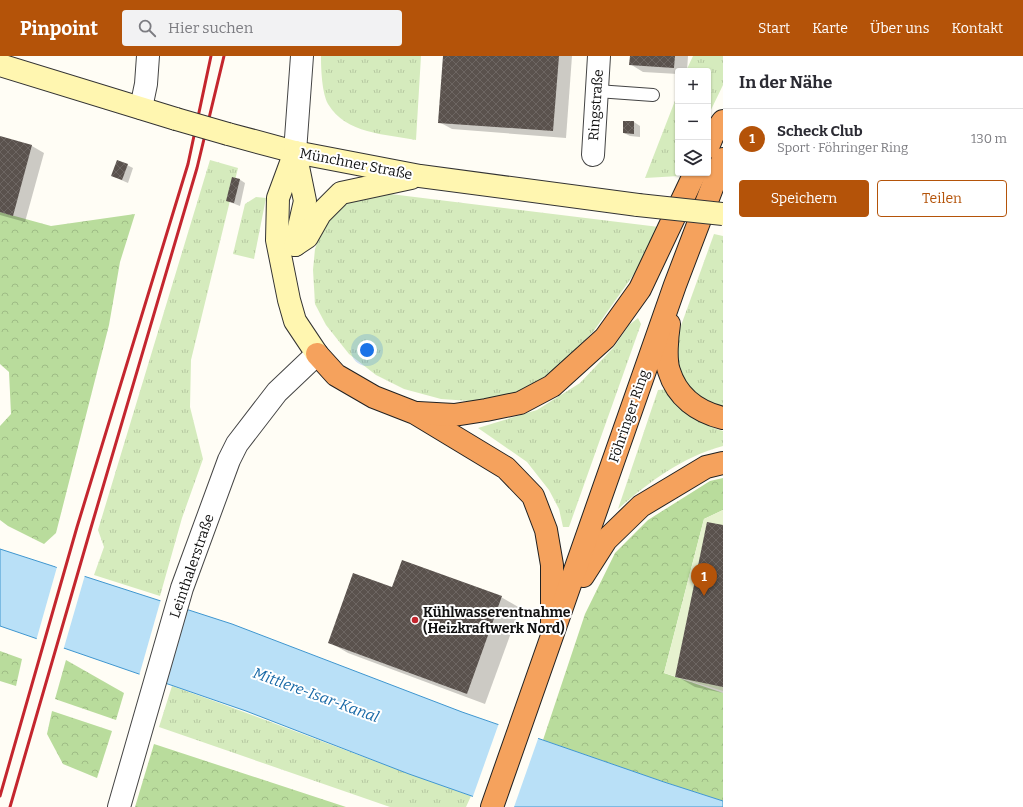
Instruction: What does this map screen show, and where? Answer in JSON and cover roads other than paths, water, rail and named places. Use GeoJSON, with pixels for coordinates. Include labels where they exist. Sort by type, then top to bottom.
{"type":"FeatureCollection","features":[{"type":"Feature","properties":{"kind":"highway"},"geometry":{"type":"LineString","coordinates":[[711,140],[723,121]]}},
{"type":"Feature","properties":{"kind":"highway","name":"Föhringer Ring"},"geometry":{"type":"LineString","coordinates":[[492,807],[552,640],[675,285],[723,159]]}},
{"type":"Feature","properties":{"kind":"highway"},"geometry":{"type":"LineString","coordinates":[[415,413],[454,415],[486,410],[520,402],[552,386],[605,338],[640,289],[694,176]]}},
{"type":"Feature","properties":{"kind":"highway"},"geometry":{"type":"LineString","coordinates":[[675,285],[666,340],[668,371],[680,394],[698,410],[723,418]]}},
{"type":"Feature","properties":{"kind":"highway"},"geometry":{"type":"LineString","coordinates":[[317,354],[336,375],[374,397],[415,413],[506,468],[533,496],[546,530],[552,565],[552,640]]}},
{"type":"Feature","properties":{"kind":"highway"},"geometry":{"type":"LineString","coordinates":[[566,598],[573,592],[606,540],[641,506],[706,467],[723,463]]}},
{"type":"Feature","properties":{"kind":"main road","name":"Münchner Straße"},"geometry":{"type":"LineString","coordinates":[[0,65],[228,134],[295,152],[420,176],[638,205],[723,214]]}},
{"type":"Feature","properties":{"kind":"main road"},"geometry":{"type":"LineString","coordinates":[[285,279],[295,245],[304,201],[295,152]]}},
{"type":"Feature","properties":{"kind":"main road"},"geometry":{"type":"LineString","coordinates":[[295,152],[278,198],[276,240],[289,300],[296,321],[317,354]]}},
{"type":"Feature","properties":{"kind":"main road"},"geometry":{"type":"LineString","coordinates":[[295,245],[307,237],[320,214],[341,193],[420,176]]}},
{"type":"Feature","properties":{"kind":"street"},"geometry":{"type":"LineString","coordinates":[[141,108],[146,84],[148,56]]}},
{"type":"Feature","properties":{"kind":"street"},"geometry":{"type":"LineString","coordinates":[[295,152],[302,56]]}},
{"type":"Feature","properties":{"kind":"street","name":"Ringstraße"},"geometry":{"type":"LineString","coordinates":[[593,155],[599,56]]}},
{"type":"Feature","properties":{"kind":"street","name":"Leinthalerstraße"},"geometry":{"type":"LineString","coordinates":[[119,807],[182,588],[229,460],[237,444],[277,392],[317,354]]}},
{"type":"Feature","properties":{"kind":"lane"},"geometry":{"type":"LineString","coordinates":[[597,91],[653,95]]}},
{"type":"Feature","properties":{"kind":"water","name":"Mittlere-Isar-Kanal"},"geometry":{"type":"Polygon","coordinates":[[[0,549],[232,624],[462,712],[723,801],[723,807],[503,807],[409,774],[246,711],[0,626],[0,549]]]}},
{"type":"Feature","properties":{"kind":"railway"},"geometry":{"type":"LineString","coordinates":[[0,796],[77,527],[188,164],[211,56]]}},
{"type":"Feature","properties":{"kind":"railway"},"geometry":{"type":"LineString","coordinates":[[10,807],[197,168],[224,56]]}},
{"type":"Feature","properties":{"kind":"place","name":"Scheck Club"},"geometry":{"type":"Point","coordinates":[704,596]}},
{"type":"Feature","properties":{"kind":"place","name":"Kühlwasserentnahme (Heizkraftwerk Nord)"},"geometry":{"type":"Point","coordinates":[415,620]}}]}
